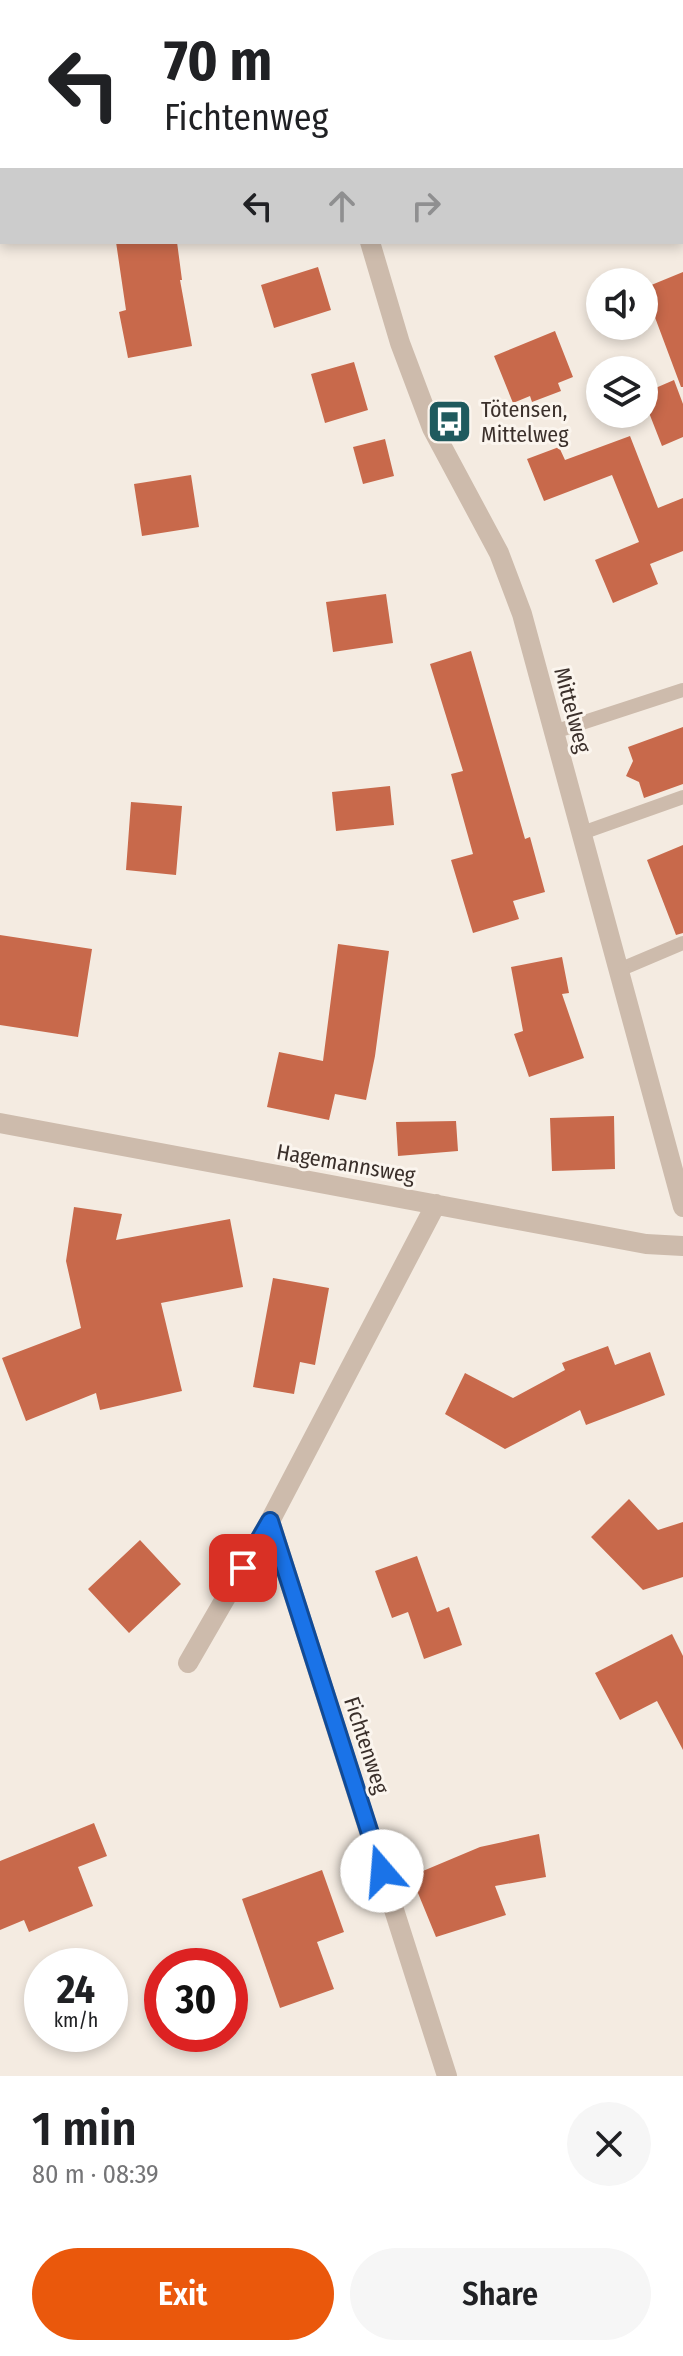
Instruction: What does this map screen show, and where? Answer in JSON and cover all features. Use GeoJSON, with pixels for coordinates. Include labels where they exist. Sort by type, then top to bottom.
{"type":"FeatureCollection","features":[{"type":"Feature","properties":{"kind":"street","name":"Mittelweg"},"geometry":{"type":"LineString","coordinates":[[371,244],[400,343],[432,428],[499,553],[522,614],[683,1207]]}},
{"type":"Feature","properties":{"kind":"street","name":"Hagemannsweg"},"geometry":{"type":"LineString","coordinates":[[0,1123],[646,1244],[683,1246]]}},
{"type":"Feature","properties":{"kind":"street"},"geometry":{"type":"LineString","coordinates":[[188,1663],[270,1521],[436,1204]]}},
{"type":"Feature","properties":{"kind":"street","name":"Fichtenweg"},"geometry":{"type":"LineString","coordinates":[[270,1521],[447,2076]]}},
{"type":"Feature","properties":{"kind":"lane"},"geometry":{"type":"LineString","coordinates":[[554,732],[683,690]]}},
{"type":"Feature","properties":{"kind":"lane"},"geometry":{"type":"LineString","coordinates":[[582,833],[683,797]]}},
{"type":"Feature","properties":{"kind":"lane"},"geometry":{"type":"LineString","coordinates":[[619,970],[683,943]]}},
{"type":"Feature","properties":{"kind":"building"},"geometry":{"type":"Polygon","coordinates":[[[116,244],[177,244],[180,280],[192,346],[128,358],[119,312],[126,310],[116,244]]]}},
{"type":"Feature","properties":{"kind":"building"},"geometry":{"type":"Polygon","coordinates":[[[318,267],[331,310],[274,328],[261,285],[318,267]]]}},
{"type":"Feature","properties":{"kind":"building"},"geometry":{"type":"Polygon","coordinates":[[[683,272],[683,387],[658,325],[658,282],[683,272]]]}},
{"type":"Feature","properties":{"kind":"building"},"geometry":{"type":"Polygon","coordinates":[[[555,331],[573,377],[558,383],[561,391],[532,402],[530,396],[513,403],[494,356],[555,331]]]}},
{"type":"Feature","properties":{"kind":"building"},"geometry":{"type":"Polygon","coordinates":[[[354,362],[368,410],[325,423],[311,374],[354,362]]]}},
{"type":"Feature","properties":{"kind":"building"},"geometry":{"type":"Polygon","coordinates":[[[674,380],[683,404],[683,437],[662,446],[655,428],[658,428],[658,387],[674,380]]]}},
{"type":"Feature","properties":{"kind":"building"},"geometry":{"type":"Polygon","coordinates":[[[630,436],[658,508],[683,498],[683,551],[650,564],[658,584],[613,603],[595,560],[639,542],[612,475],[544,501],[527,459],[559,447],[565,460],[630,436]]]}},
{"type":"Feature","properties":{"kind":"building"},"geometry":{"type":"Polygon","coordinates":[[[385,439],[394,476],[363,484],[353,447],[385,439]]]}},
{"type":"Feature","properties":{"kind":"building"},"geometry":{"type":"Polygon","coordinates":[[[191,475],[199,527],[142,536],[134,484],[191,475]]]}},
{"type":"Feature","properties":{"kind":"building"},"geometry":{"type":"Polygon","coordinates":[[[386,594],[393,643],[333,652],[326,602],[386,594]]]}},
{"type":"Feature","properties":{"kind":"building"},"geometry":{"type":"Polygon","coordinates":[[[471,651],[525,839],[530,837],[545,892],[513,901],[519,919],[473,933],[451,860],[473,854],[451,774],[463,771],[430,664],[471,651]]]}},
{"type":"Feature","properties":{"kind":"building"},"geometry":{"type":"Polygon","coordinates":[[[683,727],[683,784],[644,798],[639,782],[626,776],[633,761],[628,747],[683,727]]]}},
{"type":"Feature","properties":{"kind":"building"},"geometry":{"type":"Polygon","coordinates":[[[390,786],[394,825],[336,831],[332,792],[390,786]]]}},
{"type":"Feature","properties":{"kind":"building"},"geometry":{"type":"Polygon","coordinates":[[[131,802],[182,806],[176,875],[126,870],[131,802]]]}},
{"type":"Feature","properties":{"kind":"building"},"geometry":{"type":"Polygon","coordinates":[[[683,845],[683,933],[676,935],[647,860],[683,845]]]}},
{"type":"Feature","properties":{"kind":"building"},"geometry":{"type":"Polygon","coordinates":[[[0,935],[92,949],[78,1037],[0,1025],[0,935]]]}},
{"type":"Feature","properties":{"kind":"building"},"geometry":{"type":"Polygon","coordinates":[[[338,944],[389,951],[366,1100],[335,1094],[329,1120],[267,1107],[279,1052],[323,1061],[338,944]]]}},
{"type":"Feature","properties":{"kind":"building"},"geometry":{"type":"Polygon","coordinates":[[[562,957],[569,993],[562,994],[584,1058],[529,1077],[514,1034],[523,1031],[511,967],[562,957]]]}},
{"type":"Feature","properties":{"kind":"building"},"geometry":{"type":"Polygon","coordinates":[[[614,1116],[615,1169],[552,1171],[550,1118],[614,1116]]]}},
{"type":"Feature","properties":{"kind":"building"},"geometry":{"type":"Polygon","coordinates":[[[456,1121],[458,1151],[398,1156],[396,1122],[456,1121]]]}},
{"type":"Feature","properties":{"kind":"building"},"geometry":{"type":"Polygon","coordinates":[[[74,1207],[122,1214],[116,1240],[230,1219],[243,1287],[161,1303],[182,1391],[100,1410],[96,1393],[26,1421],[2,1358],[81,1328],[66,1261],[74,1207]]]}},
{"type":"Feature","properties":{"kind":"building"},"geometry":{"type":"Polygon","coordinates":[[[273,1278],[329,1288],[315,1365],[300,1362],[294,1394],[253,1387],[273,1278]]]}},
{"type":"Feature","properties":{"kind":"building"},"geometry":{"type":"Polygon","coordinates":[[[608,1346],[615,1365],[650,1352],[665,1395],[586,1425],[580,1410],[505,1449],[445,1414],[465,1373],[513,1398],[565,1370],[562,1363],[608,1346]]]}},
{"type":"Feature","properties":{"kind":"building"},"geometry":{"type":"Polygon","coordinates":[[[629,1499],[658,1530],[683,1522],[683,1577],[643,1590],[591,1537],[629,1499]]]}},
{"type":"Feature","properties":{"kind":"building"},"geometry":{"type":"Polygon","coordinates":[[[140,1540],[181,1584],[129,1633],[88,1589],[140,1540]]]}},
{"type":"Feature","properties":{"kind":"building"},"geometry":{"type":"Polygon","coordinates":[[[417,1556],[437,1612],[449,1607],[462,1645],[424,1659],[408,1612],[392,1618],[375,1571],[417,1556]]]}},
{"type":"Feature","properties":{"kind":"building"},"geometry":{"type":"Polygon","coordinates":[[[672,1634],[683,1656],[683,1750],[657,1701],[620,1720],[595,1673],[672,1634]]]}},
{"type":"Feature","properties":{"kind":"building"},"geometry":{"type":"Polygon","coordinates":[[[94,1823],[107,1856],[78,1867],[93,1906],[29,1932],[24,1920],[0,1930],[0,1861],[94,1823]]]}},
{"type":"Feature","properties":{"kind":"building"},"geometry":{"type":"Polygon","coordinates":[[[539,1834],[546,1877],[495,1886],[506,1915],[436,1937],[411,1876],[480,1847],[539,1834]]]}},
{"type":"Feature","properties":{"kind":"building"},"geometry":{"type":"Polygon","coordinates":[[[322,1870],[344,1932],[317,1942],[334,1989],[280,2008],[242,1899],[322,1870]]]}},
{"type":"Feature","properties":{"kind":"place","name":"Tötensen, Mittelweg"},"geometry":{"type":"Point","coordinates":[450,422]}},
{"type":"Feature","properties":{"kind":"route"},"geometry":{"type":"LineString","coordinates":[[243,1568],[270,1521],[382,1871]]}}]}
